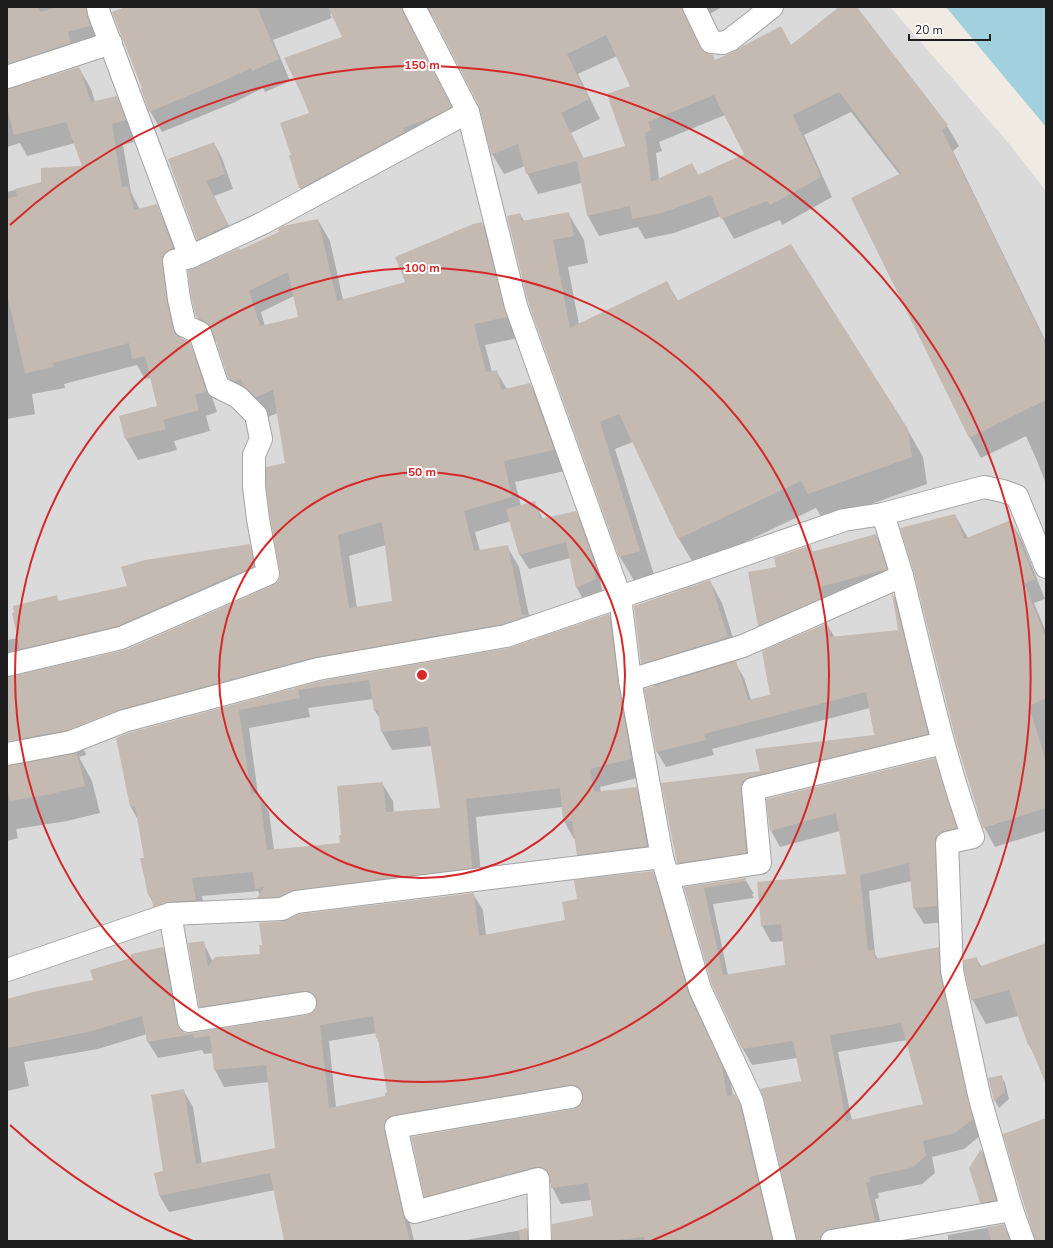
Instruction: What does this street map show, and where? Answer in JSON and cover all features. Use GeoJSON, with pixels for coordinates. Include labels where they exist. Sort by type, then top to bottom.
{"type":"FeatureCollection","features":[{"type":"Feature","properties":{"kind":"street"},"geometry":{"type":"LineString","coordinates":[[98,7],[190,257]]}},
{"type":"Feature","properties":{"kind":"street"},"geometry":{"type":"LineString","coordinates":[[414,7],[468,112],[516,306],[620,597],[630,680],[665,867],[700,989],[752,1102],[785,1241]]}},
{"type":"Feature","properties":{"kind":"street"},"geometry":{"type":"LineString","coordinates":[[694,7],[711,42],[724,44],[772,7]]}},
{"type":"Feature","properties":{"kind":"street"},"geometry":{"type":"LineString","coordinates":[[7,77],[110,43]]}},
{"type":"Feature","properties":{"kind":"street"},"geometry":{"type":"LineString","coordinates":[[7,665],[121,638],[268,574],[254,487],[254,455],[261,439],[256,415],[238,397],[218,387],[200,333],[185,326],[179,299],[174,261],[190,257],[263,222],[468,112]]}},
{"type":"Feature","properties":{"kind":"street"},"geometry":{"type":"LineString","coordinates":[[7,754],[71,742],[124,721],[318,669],[506,636],[844,520],[884,514],[984,487],[1017,496],[1046,567]]}},
{"type":"Feature","properties":{"kind":"street"},"geometry":{"type":"LineString","coordinates":[[884,514],[902,576],[943,743],[957,793],[973,837],[947,843],[952,971],[980,1099],[1012,1210],[1023,1241]]}},
{"type":"Feature","properties":{"kind":"street"},"geometry":{"type":"LineString","coordinates":[[630,680],[743,646],[902,576]]}},
{"type":"Feature","properties":{"kind":"street"},"geometry":{"type":"LineString","coordinates":[[7,970],[170,914],[282,909],[296,902],[665,867],[760,864],[753,789],[943,743]]}},
{"type":"Feature","properties":{"kind":"street"},"geometry":{"type":"LineString","coordinates":[[170,914],[189,1021],[305,1004]]}},
{"type":"Feature","properties":{"kind":"street"},"geometry":{"type":"LineString","coordinates":[[540,1241],[538,1179],[415,1212],[396,1127],[571,1097]]}},
{"type":"Feature","properties":{"kind":"street"},"geometry":{"type":"LineString","coordinates":[[832,1241],[1012,1210]]}},
{"type":"Feature","properties":{"kind":"shaded area"},"geometry":{"type":"Polygon","coordinates":[[[7,7],[890,7],[1006,140],[1046,191],[1046,1241],[7,1241],[7,7]]]}},
{"type":"Feature","properties":{"kind":"water"},"geometry":{"type":"Polygon","coordinates":[[[946,7],[1046,7],[1046,127],[946,7]]]}},
{"type":"Feature","properties":{"kind":"building"},"geometry":{"type":"Polygon","coordinates":[[[7,7],[38,7],[40,12],[58,7],[86,7],[90,26],[68,32],[71,43],[7,64],[7,7]]]}},
{"type":"Feature","properties":{"kind":"building"},"geometry":{"type":"Polygon","coordinates":[[[125,7],[257,7],[279,59],[252,71],[251,68],[149,112],[141,89],[142,88],[112,12],[125,7]]]}},
{"type":"Feature","properties":{"kind":"building"},"geometry":{"type":"Polygon","coordinates":[[[328,7],[402,7],[403,13],[451,107],[430,118],[403,128],[404,132],[299,188],[289,155],[291,155],[280,123],[309,113],[284,58],[342,37],[328,7]]]}},
{"type":"Feature","properties":{"kind":"building"},"geometry":{"type":"Polygon","coordinates":[[[428,7],[682,7],[700,47],[704,52],[713,55],[715,60],[781,26],[791,45],[839,7],[857,7],[948,125],[942,130],[1046,344],[1046,400],[969,438],[851,198],[901,173],[839,92],[793,115],[821,177],[770,205],[767,201],[721,219],[711,195],[662,213],[632,219],[630,206],[587,216],[577,161],[526,174],[518,144],[491,155],[479,106],[428,7]],[[606,35],[567,54],[589,99],[561,113],[583,158],[625,146],[607,94],[630,86],[606,35]],[[714,95],[648,122],[651,130],[645,133],[651,182],[692,163],[698,175],[744,154],[714,95]]]}},
{"type":"Feature","properties":{"kind":"building"},"geometry":{"type":"Polygon","coordinates":[[[79,67],[91,102],[117,96],[126,120],[112,124],[122,187],[128,186],[134,210],[157,204],[173,248],[165,252],[162,257],[162,262],[167,302],[173,329],[175,334],[190,342],[206,391],[195,395],[199,410],[163,420],[166,429],[125,439],[119,416],[157,406],[145,356],[132,359],[129,343],[53,363],[54,367],[25,373],[7,293],[7,199],[17,196],[15,189],[41,182],[41,168],[82,166],[66,122],[14,135],[7,107],[7,89],[79,67]]]}},
{"type":"Feature","properties":{"kind":"building"},"geometry":{"type":"Polygon","coordinates":[[[214,142],[225,174],[206,181],[228,225],[197,240],[168,159],[214,142]]]}},
{"type":"Feature","properties":{"kind":"building"},"geometry":{"type":"Polygon","coordinates":[[[569,212],[574,236],[553,240],[570,328],[667,281],[677,301],[791,244],[908,429],[912,457],[808,494],[801,481],[678,539],[619,414],[600,422],[640,551],[619,557],[528,302],[507,216],[520,213],[522,221],[569,212]]]}},
{"type":"Feature","properties":{"kind":"building"},"geometry":{"type":"Polygon","coordinates":[[[318,219],[337,301],[405,282],[395,257],[473,224],[482,222],[507,317],[474,324],[486,372],[497,370],[501,390],[530,383],[554,450],[504,461],[512,497],[464,511],[474,551],[508,545],[522,615],[532,614],[503,624],[315,657],[121,709],[68,730],[7,741],[7,677],[126,650],[278,582],[280,572],[270,517],[266,486],[266,467],[285,463],[273,390],[256,397],[244,386],[241,379],[234,381],[228,378],[212,329],[206,322],[196,317],[191,297],[188,270],[239,248],[240,250],[279,232],[278,229],[283,226],[318,219]],[[288,272],[249,291],[260,326],[298,317],[288,272]],[[382,522],[338,535],[349,608],[392,601],[382,522]]]}},
{"type":"Feature","properties":{"kind":"building"},"geometry":{"type":"Polygon","coordinates":[[[535,501],[540,519],[576,511],[595,565],[593,565],[596,579],[576,588],[566,542],[519,555],[506,509],[535,501]]]}},
{"type":"Feature","properties":{"kind":"building"},"geometry":{"type":"Polygon","coordinates":[[[955,514],[964,539],[1011,520],[1035,579],[1024,583],[1046,638],[1046,698],[1029,706],[1046,761],[1046,808],[983,828],[955,737],[914,573],[900,528],[955,514]]]}},
{"type":"Feature","properties":{"kind":"building"},"geometry":{"type":"Polygon","coordinates":[[[876,534],[887,569],[820,587],[822,598],[758,626],[748,572],[776,567],[774,558],[811,545],[812,552],[876,534]]]}},
{"type":"Feature","properties":{"kind":"building"},"geometry":{"type":"Polygon","coordinates":[[[250,544],[254,566],[117,626],[20,649],[12,613],[14,612],[13,606],[57,595],[58,601],[127,586],[121,567],[145,560],[250,544]]]}},
{"type":"Feature","properties":{"kind":"building"},"geometry":{"type":"Polygon","coordinates":[[[710,580],[728,637],[641,664],[634,606],[710,580]]]}},
{"type":"Feature","properties":{"kind":"building"},"geometry":{"type":"Polygon","coordinates":[[[893,593],[928,734],[745,779],[741,790],[746,853],[677,863],[661,783],[760,771],[755,749],[874,735],[866,692],[704,734],[706,740],[656,752],[644,689],[736,661],[748,700],[770,695],[762,651],[827,623],[830,637],[898,630],[893,593]]]}},
{"type":"Feature","properties":{"kind":"building"},"geometry":{"type":"Polygon","coordinates":[[[609,614],[618,682],[631,759],[590,769],[594,792],[637,787],[647,846],[577,855],[572,821],[563,821],[560,788],[466,799],[472,868],[294,890],[279,897],[257,898],[264,887],[255,889],[253,872],[192,878],[196,900],[169,902],[153,907],[151,895],[148,895],[140,858],[144,858],[135,806],[130,807],[116,738],[128,733],[321,681],[508,648],[609,614]],[[369,680],[298,690],[300,698],[239,710],[251,794],[259,793],[267,850],[340,843],[339,835],[341,835],[337,786],[383,782],[386,812],[440,808],[428,727],[381,732],[378,710],[374,711],[369,680]]]}},
{"type":"Feature","properties":{"kind":"building"},"geometry":{"type":"Polygon","coordinates":[[[77,753],[85,786],[10,801],[7,786],[7,766],[77,753]]]}},
{"type":"Feature","properties":{"kind":"building"},"geometry":{"type":"Polygon","coordinates":[[[935,758],[957,828],[944,831],[935,838],[937,906],[913,908],[909,863],[860,875],[868,950],[874,950],[875,959],[939,947],[940,974],[973,1119],[955,1133],[923,1141],[926,1156],[913,1167],[869,1177],[870,1182],[866,1183],[875,1221],[830,1229],[820,1236],[820,1240],[797,1241],[764,1098],[760,1089],[801,1081],[793,1041],[742,1049],[712,985],[684,887],[746,878],[746,881],[704,888],[723,975],[785,965],[781,924],[761,926],[757,882],[846,874],[836,813],[770,831],[766,799],[935,758]],[[901,1023],[830,1035],[846,1121],[923,1104],[901,1023]]]}},
{"type":"Feature","properties":{"kind":"building"},"geometry":{"type":"Polygon","coordinates":[[[653,871],[688,993],[722,1065],[727,1096],[735,1094],[740,1105],[772,1241],[645,1241],[644,1237],[607,1241],[552,1241],[552,1224],[593,1216],[588,1183],[551,1188],[548,1172],[542,1167],[535,1167],[424,1197],[411,1137],[573,1109],[579,1106],[583,1101],[583,1095],[580,1089],[575,1085],[569,1085],[394,1115],[388,1118],[384,1123],[384,1130],[410,1241],[284,1241],[270,1173],[159,1196],[154,1173],[163,1171],[151,1095],[184,1089],[196,1164],[275,1148],[266,1065],[214,1070],[210,1036],[194,1038],[193,1034],[147,1042],[142,1016],[88,1032],[7,1048],[7,999],[37,991],[93,980],[90,970],[131,958],[131,954],[163,947],[177,1023],[180,1029],[185,1033],[307,1015],[313,1012],[317,1007],[317,1001],[314,995],[309,991],[199,1007],[188,943],[204,941],[208,967],[215,957],[260,954],[259,945],[262,945],[259,923],[283,921],[300,914],[474,893],[479,936],[565,920],[562,902],[577,899],[574,880],[653,871]],[[373,1016],[320,1025],[329,1108],[385,1096],[385,1093],[387,1092],[378,1038],[376,1038],[373,1016]]]}},
{"type":"Feature","properties":{"kind":"building"},"geometry":{"type":"Polygon","coordinates":[[[1046,943],[1045,1082],[1029,1043],[1028,1045],[1009,990],[971,1000],[964,969],[964,960],[977,957],[979,967],[1046,943]]]}},
{"type":"Feature","properties":{"kind":"building"},"geometry":{"type":"Polygon","coordinates":[[[1002,1075],[1005,1092],[994,1101],[988,1078],[1002,1075]]]}},
{"type":"Feature","properties":{"kind":"building"},"geometry":{"type":"Polygon","coordinates":[[[1046,1118],[1046,1241],[1035,1241],[1003,1134],[1046,1118]]]}},
{"type":"Feature","properties":{"kind":"building"},"geometry":{"type":"Polygon","coordinates":[[[981,1149],[996,1200],[980,1203],[969,1168],[981,1149]]]}},
{"type":"Feature","properties":{"kind":"building"},"geometry":{"type":"Polygon","coordinates":[[[1004,1224],[1010,1241],[991,1241],[987,1227],[1004,1224]]]}},
{"type":"Feature","properties":{"kind":"building"},"geometry":{"type":"Polygon","coordinates":[[[527,1228],[527,1241],[520,1241],[519,1230],[527,1228]]]}}]}
